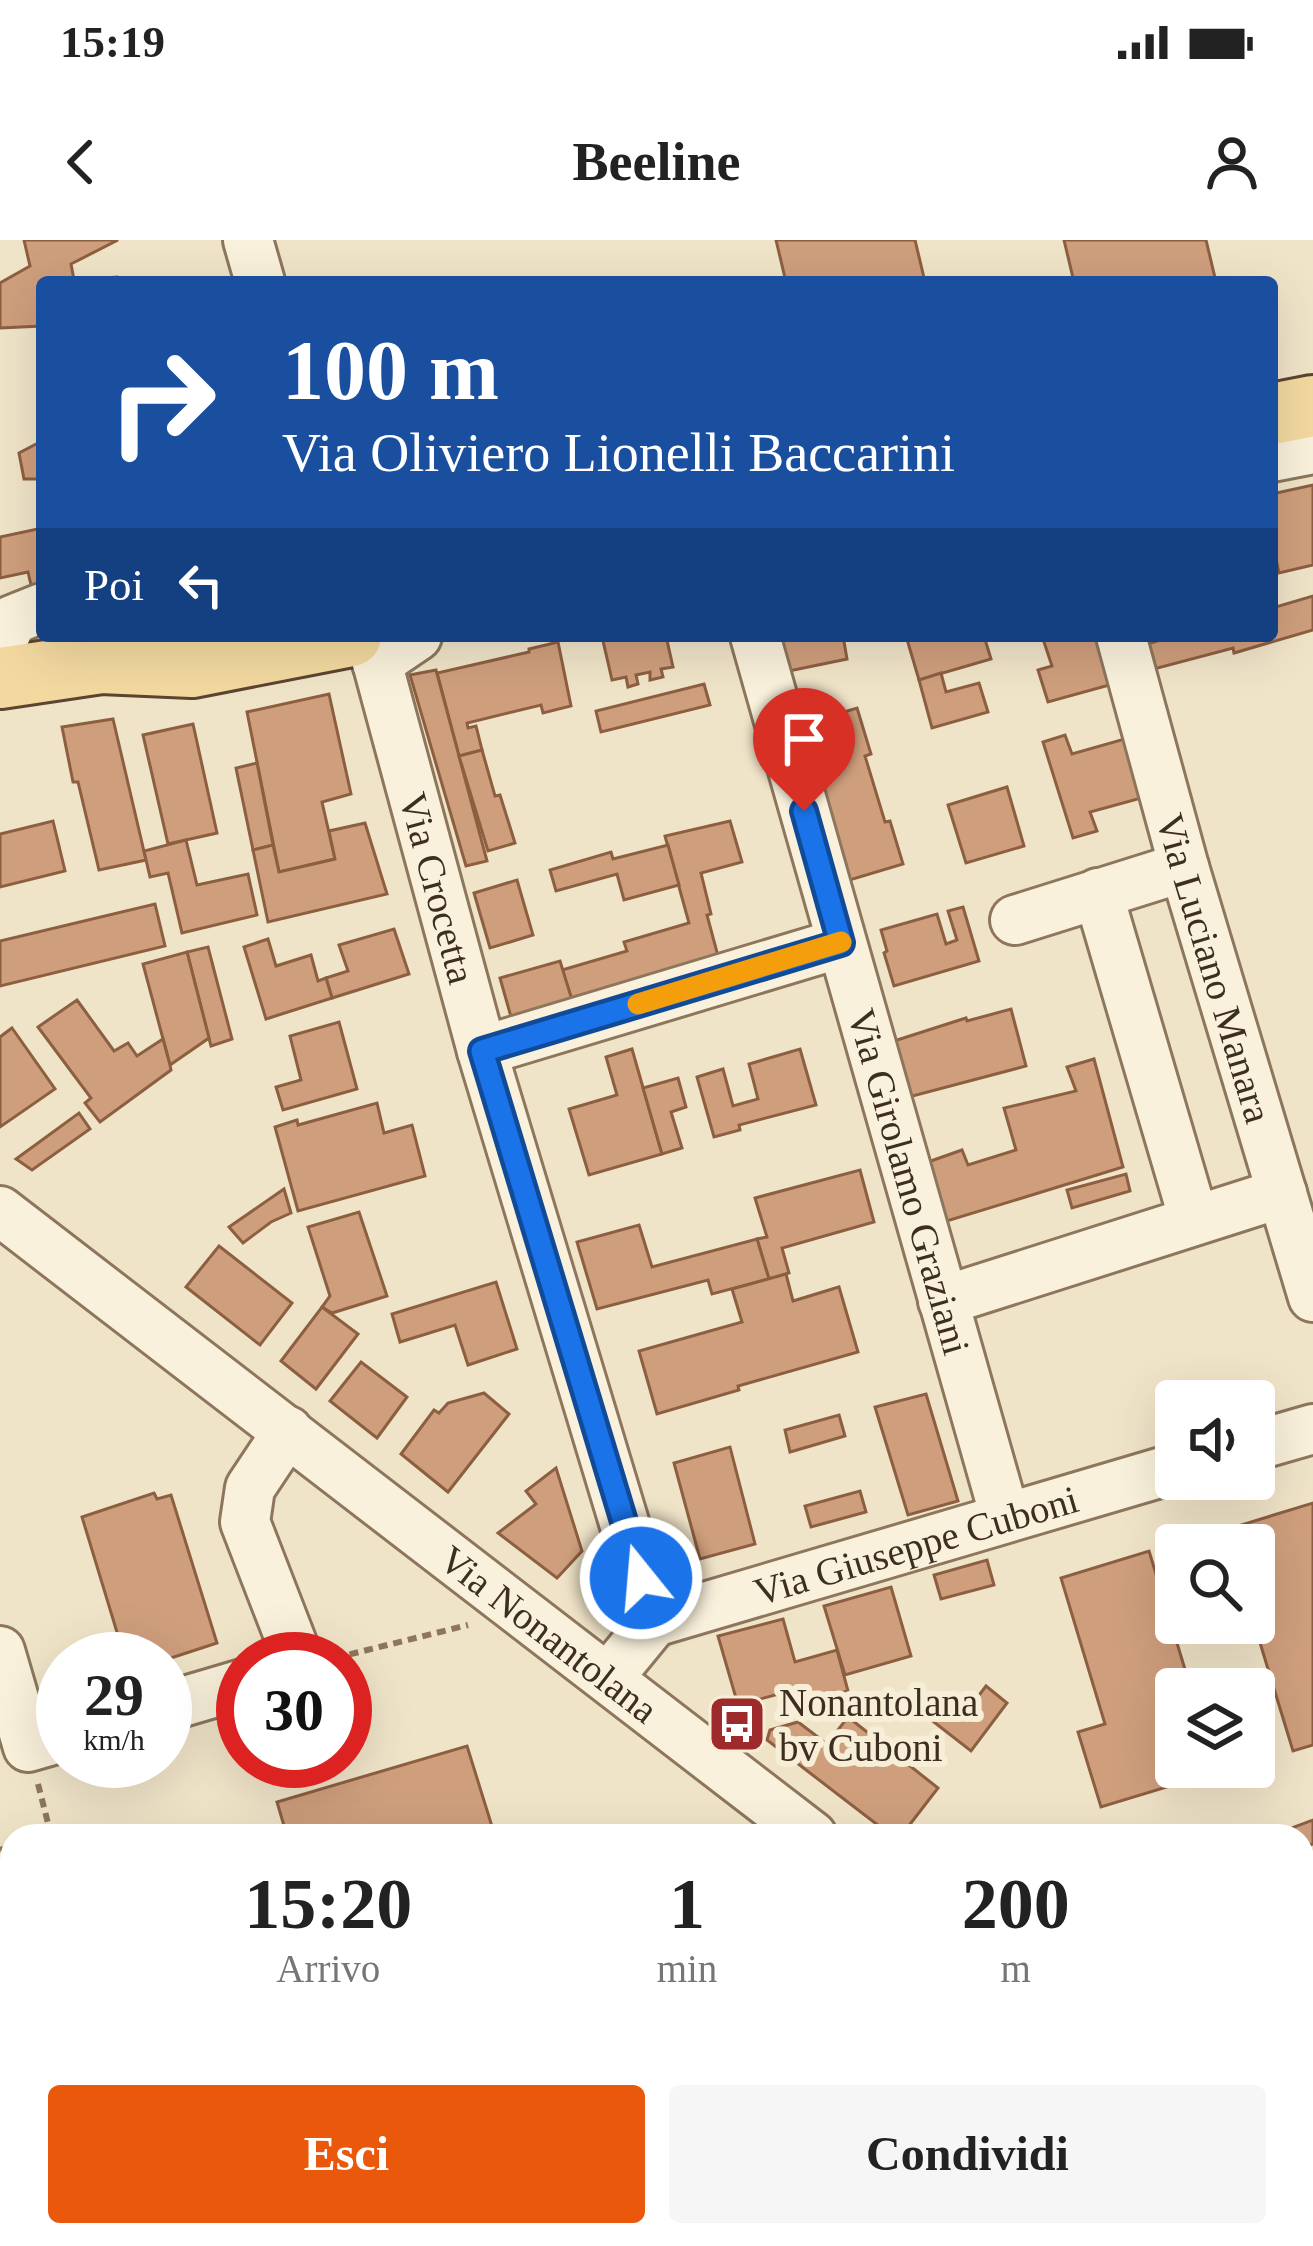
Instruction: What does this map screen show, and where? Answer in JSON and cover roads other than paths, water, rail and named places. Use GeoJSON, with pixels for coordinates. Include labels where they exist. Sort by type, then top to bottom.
{"type":"FeatureCollection","features":[{"type":"Feature","properties":{"kind":"main road"},"geometry":{"type":"LineString","coordinates":[[1278,413],[1313,406]]}},
{"type":"Feature","properties":{"kind":"main road"},"geometry":{"type":"LineString","coordinates":[[0,678],[101,663],[164,642]]}},
{"type":"Feature","properties":{"kind":"main road"},"geometry":{"type":"LineString","coordinates":[[101,663],[191,667],[366,645]]}},
{"type":"Feature","properties":{"kind":"street"},"geometry":{"type":"LineString","coordinates":[[248,240],[258,276]]}},
{"type":"Feature","properties":{"kind":"street"},"geometry":{"type":"LineString","coordinates":[[1278,457],[1313,449]]}},
{"type":"Feature","properties":{"kind":"street"},"geometry":{"type":"LineString","coordinates":[[0,647],[12,620],[36,610]]}},
{"type":"Feature","properties":{"kind":"street","name":"Via Girolamo Graziani"},"geometry":{"type":"LineString","coordinates":[[757,642],[1005,1516]]}},
{"type":"Feature","properties":{"kind":"street","name":"Via Luciano Manara"},"geometry":{"type":"LineString","coordinates":[[1123,642],[1184,867],[1313,1297]]}},
{"type":"Feature","properties":{"kind":"street","name":"Via Crocetta"},"geometry":{"type":"LineString","coordinates":[[366,645],[654,1622]]}},
{"type":"Feature","properties":{"kind":"street"},"geometry":{"type":"LineString","coordinates":[[1015,920],[1184,867]]}},
{"type":"Feature","properties":{"kind":"street"},"geometry":{"type":"LineString","coordinates":[[1098,893],[1194,1220]]}},
{"type":"Feature","properties":{"kind":"street"},"geometry":{"type":"LineString","coordinates":[[482,1051],[841,943]]}},
{"type":"Feature","properties":{"kind":"street"},"geometry":{"type":"LineString","coordinates":[[943,1301],[1282,1192]]}},
{"type":"Feature","properties":{"kind":"street","name":"Via Nonantolana"},"geometry":{"type":"LineString","coordinates":[[0,1210],[797,1824]]}},
{"type":"Feature","properties":{"kind":"street"},"geometry":{"type":"LineString","coordinates":[[1275,1440],[1313,1429]]}},
{"type":"Feature","properties":{"kind":"street"},"geometry":{"type":"LineString","coordinates":[[287,1632],[244,1522],[250,1488],[288,1431]]}},
{"type":"Feature","properties":{"kind":"street","name":"Via Giuseppe Cuboni"},"geometry":{"type":"LineString","coordinates":[[654,1622],[1155,1474]]}},
{"type":"Feature","properties":{"kind":"street"},"geometry":{"type":"LineString","coordinates":[[608,1678],[654,1622]]}},
{"type":"Feature","properties":{"kind":"street"},"geometry":{"type":"LineString","coordinates":[[0,1652],[36,1722]]}},
{"type":"Feature","properties":{"kind":"place","name":"Nonantolana bv Cuboni"},"geometry":{"type":"Point","coordinates":[737,1724]}}]}
